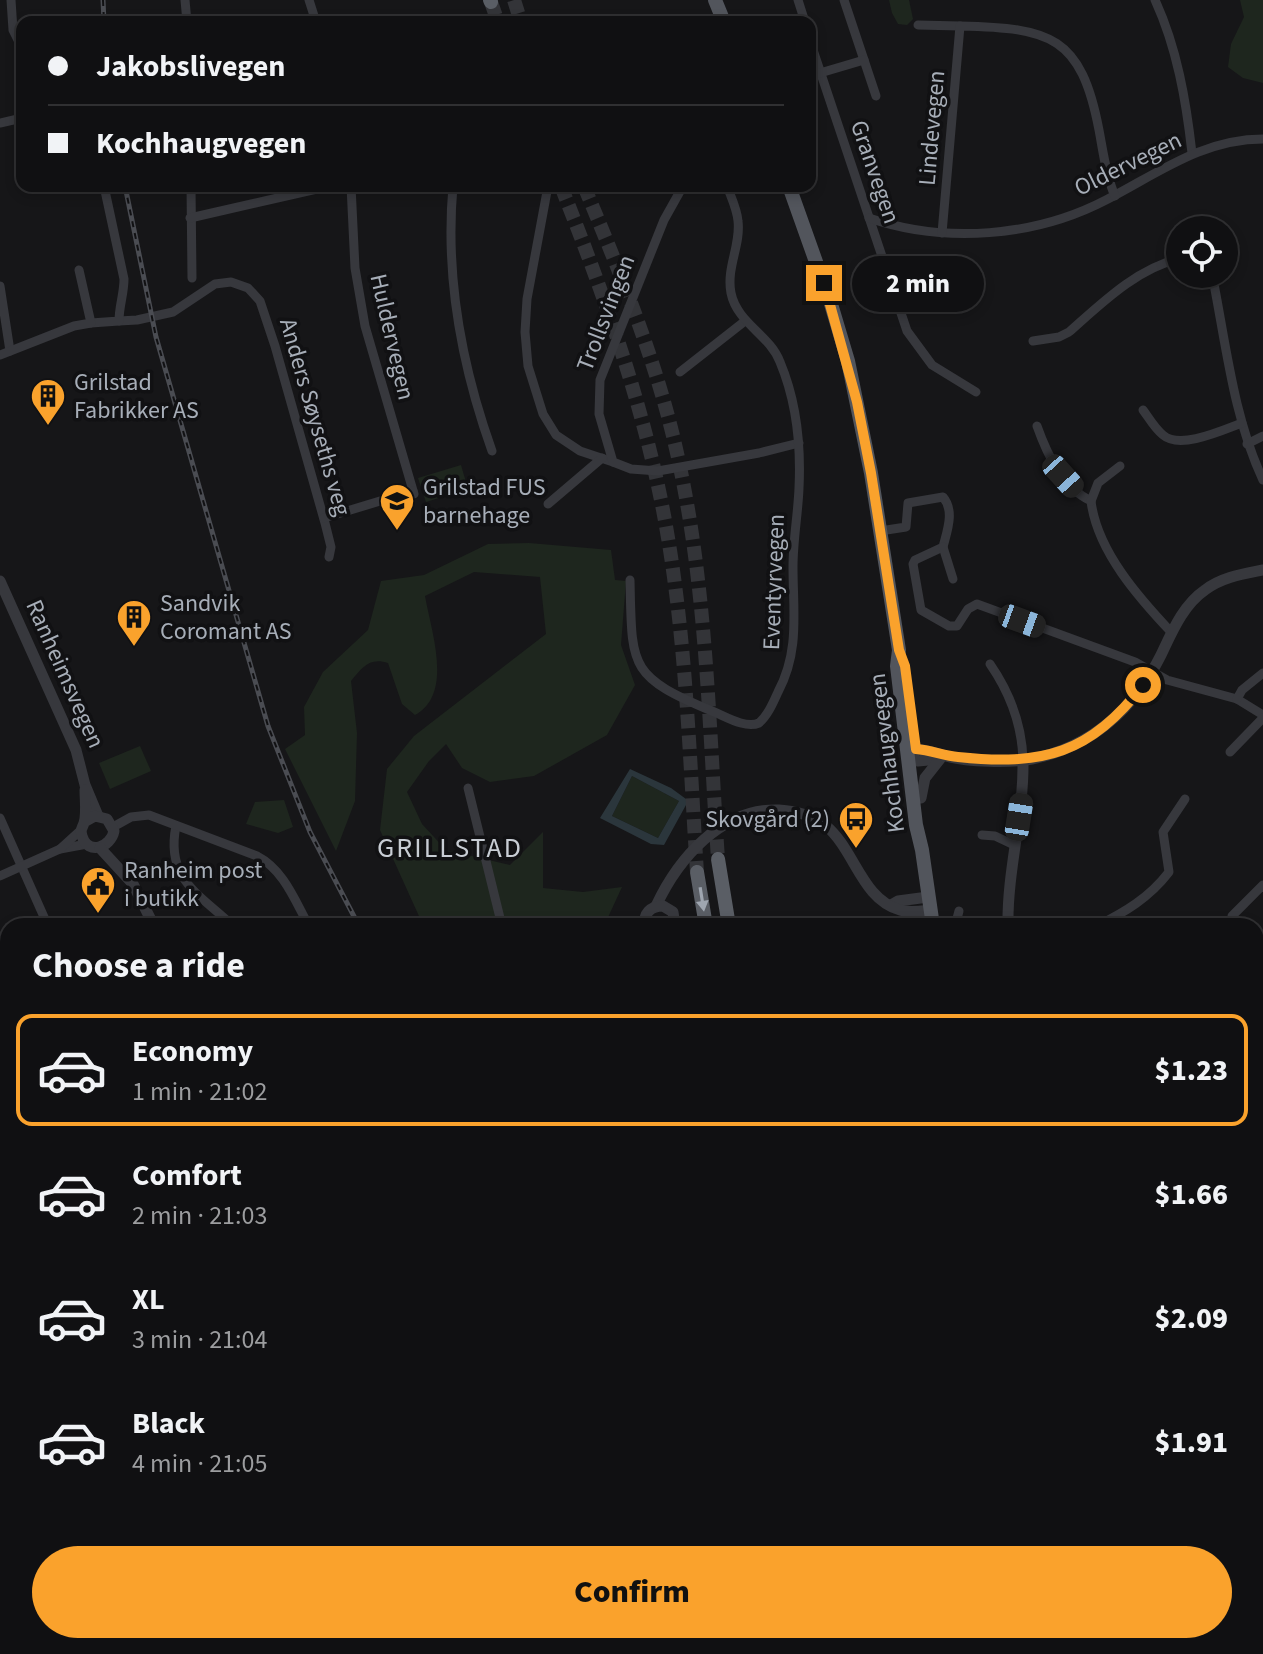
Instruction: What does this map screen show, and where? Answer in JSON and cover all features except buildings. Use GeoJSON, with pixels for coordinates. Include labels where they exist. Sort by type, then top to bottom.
{"type":"FeatureCollection","features":[{"type":"Feature","properties":{"kind":"highway"},"geometry":{"type":"LineString","coordinates":[[718,859],[728,918]]}},
{"type":"Feature","properties":{"kind":"highway"},"geometry":{"type":"LineString","coordinates":[[697,872],[705,918]]}},
{"type":"Feature","properties":{"kind":"main road","name":"Kochhaugvegen"},"geometry":{"type":"LineString","coordinates":[[791,192],[848,361],[871,473],[899,650],[897,666],[921,798],[924,825],[922,850]]}},
{"type":"Feature","properties":{"kind":"main road","name":"Kochhaugvegen"},"geometry":{"type":"LineString","coordinates":[[914,755],[916,825],[932,918]]}},
{"type":"Feature","properties":{"kind":"street"},"geometry":{"type":"LineString","coordinates":[[11,0],[16,36]]}},
{"type":"Feature","properties":{"kind":"street","name":"Granvegen"},"geometry":{"type":"LineString","coordinates":[[844,0],[876,96]]}},
{"type":"Feature","properties":{"kind":"street"},"geometry":{"type":"LineString","coordinates":[[1155,0],[1169,31],[1176,57],[1192,153]]}},
{"type":"Feature","properties":{"kind":"street"},"geometry":{"type":"LineString","coordinates":[[918,25],[1030,32],[1052,40],[1076,60],[1087,82],[1115,196]]}},
{"type":"Feature","properties":{"kind":"street","name":"Lindevegen"},"geometry":{"type":"LineString","coordinates":[[942,233],[960,26]]}},
{"type":"Feature","properties":{"kind":"street","name":"Granvegen"},"geometry":{"type":"LineString","coordinates":[[816,60],[907,331],[932,365],[976,392]]}},
{"type":"Feature","properties":{"kind":"street"},"geometry":{"type":"LineString","coordinates":[[820,73],[864,60]]}},
{"type":"Feature","properties":{"kind":"street","name":"Oldervegen"},"geometry":{"type":"LineString","coordinates":[[869,218],[885,224],[942,233],[981,234],[1020,229],[1061,218],[1115,196],[1192,153],[1237,141],[1263,139]]}},
{"type":"Feature","properties":{"kind":"street"},"geometry":{"type":"LineString","coordinates":[[105,192],[124,279],[119,321]]}},
{"type":"Feature","properties":{"kind":"street"},"geometry":{"type":"LineString","coordinates":[[191,192],[192,278]]}},
{"type":"Feature","properties":{"kind":"street"},"geometry":{"type":"LineString","coordinates":[[190,218],[304,192]]}},
{"type":"Feature","properties":{"kind":"street","name":"Huldervegen"},"geometry":{"type":"LineString","coordinates":[[324,518],[413,493],[365,326],[355,268],[351,192]]}},
{"type":"Feature","properties":{"kind":"street"},"geometry":{"type":"LineString","coordinates":[[452,192],[449,222],[451,253],[463,346],[468,375],[492,451]]}},
{"type":"Feature","properties":{"kind":"street"},"geometry":{"type":"LineString","coordinates":[[547,192],[527,299],[525,332],[528,366],[543,414],[552,431],[571,447],[631,469],[658,471],[737,458],[799,443]]}},
{"type":"Feature","properties":{"kind":"street","name":"Trollsvingen"},"geometry":{"type":"LineString","coordinates":[[613,462],[599,414],[600,380],[664,220],[680,192]]}},
{"type":"Feature","properties":{"kind":"street","name":"Eventyrvegen"},"geometry":{"type":"LineString","coordinates":[[630,580],[631,633],[635,658],[645,675],[670,693],[739,722],[753,726],[759,723],[782,686],[790,667],[794,642],[793,567],[799,443],[790,391],[779,358],[764,338],[745,321],[731,294],[730,271],[739,222],[729,192]]}},
{"type":"Feature","properties":{"kind":"street"},"geometry":{"type":"LineString","coordinates":[[1033,341],[1059,337],[1069,332],[1147,268],[1166,262]]}},
{"type":"Feature","properties":{"kind":"street"},"geometry":{"type":"LineString","coordinates":[[79,270],[91,323]]}},
{"type":"Feature","properties":{"kind":"street","name":"Anders Søyseths veg"},"geometry":{"type":"LineString","coordinates":[[0,286],[5,353],[74,326],[137,320],[173,312],[215,284],[231,282],[248,288],[260,301],[275,346],[324,518],[331,547],[329,557]]}},
{"type":"Feature","properties":{"kind":"street"},"geometry":{"type":"LineString","coordinates":[[1215,288],[1247,444],[1263,480]]}},
{"type":"Feature","properties":{"kind":"street"},"geometry":{"type":"LineString","coordinates":[[680,372],[745,321]]}},
{"type":"Feature","properties":{"kind":"street"},"geometry":{"type":"LineString","coordinates":[[1143,410],[1159,432],[1170,439],[1203,437],[1242,423]]}},
{"type":"Feature","properties":{"kind":"street"},"geometry":{"type":"LineString","coordinates":[[1037,426],[1053,465],[1082,497],[1091,501]]}},
{"type":"Feature","properties":{"kind":"street"},"geometry":{"type":"LineString","coordinates":[[1247,444],[1263,436]]}},
{"type":"Feature","properties":{"kind":"street"},"geometry":{"type":"LineString","coordinates":[[548,504],[602,458]]}},
{"type":"Feature","properties":{"kind":"street"},"geometry":{"type":"LineString","coordinates":[[1120,466],[1098,483],[1091,501],[1092,512],[1113,561],[1172,633]]}},
{"type":"Feature","properties":{"kind":"street"},"geometry":{"type":"LineString","coordinates":[[880,531],[906,527],[908,503],[943,497],[948,502],[950,512],[943,547],[953,579]]}},
{"type":"Feature","properties":{"kind":"street"},"geometry":{"type":"LineString","coordinates":[[943,547],[915,560],[913,564],[920,607],[927,615],[949,626],[957,626],[968,609],[977,604],[1135,662],[1167,680],[1237,699],[1263,717],[1230,752]]}},
{"type":"Feature","properties":{"kind":"street"},"geometry":{"type":"LineString","coordinates":[[914,755],[1023,760],[1057,752],[1094,735],[1125,708],[1152,672],[1192,602],[1204,590],[1232,577],[1263,570]]}},
{"type":"Feature","properties":{"kind":"street","name":"Ranheimsvegen"},"geometry":{"type":"LineString","coordinates":[[0,581],[76,750],[85,785],[98,816]]}},
{"type":"Feature","properties":{"kind":"street"},"geometry":{"type":"LineString","coordinates":[[990,664],[1011,700],[1023,760],[1022,798],[1008,885],[1008,918]]}},
{"type":"Feature","properties":{"kind":"street"},"geometry":{"type":"LineString","coordinates":[[1237,699],[1242,690],[1263,673]]}},
{"type":"Feature","properties":{"kind":"street"},"geometry":{"type":"LineString","coordinates":[[921,798],[925,778],[941,757]]}},
{"type":"Feature","properties":{"kind":"street","name":"Ranheimsvegen"},"geometry":{"type":"LineString","coordinates":[[84,825],[85,785]]}},
{"type":"Feature","properties":{"kind":"street"},"geometry":{"type":"LineString","coordinates":[[468,788],[500,918]]}},
{"type":"Feature","properties":{"kind":"street"},"geometry":{"type":"LineString","coordinates":[[1113,918],[1148,896],[1169,872],[1163,832],[1185,799]]}},
{"type":"Feature","properties":{"kind":"street"},"geometry":{"type":"LineString","coordinates":[[646,918],[647,912],[656,906],[689,854],[727,822],[754,812],[786,811],[812,818],[835,834],[849,851],[870,890],[880,899],[897,910],[930,904]]}},
{"type":"Feature","properties":{"kind":"street"},"geometry":{"type":"LineString","coordinates":[[105,845],[113,827],[131,817],[143,815],[176,826],[265,860],[282,878],[304,918]]}},
{"type":"Feature","properties":{"kind":"street"},"geometry":{"type":"LineString","coordinates":[[60,849],[98,816],[107,819],[113,827]]}},
{"type":"Feature","properties":{"kind":"street"},"geometry":{"type":"LineString","coordinates":[[0,818],[44,918]]}},
{"type":"Feature","properties":{"kind":"street"},"geometry":{"type":"LineString","coordinates":[[84,825],[87,844]]}},
{"type":"Feature","properties":{"kind":"street"},"geometry":{"type":"LineString","coordinates":[[176,826],[173,849],[187,884],[223,918]]}},
{"type":"Feature","properties":{"kind":"street"},"geometry":{"type":"LineString","coordinates":[[982,835],[995,836],[1014,845]]}},
{"type":"Feature","properties":{"kind":"street"},"geometry":{"type":"LineString","coordinates":[[0,876],[60,849],[87,844],[105,845]]}},
{"type":"Feature","properties":{"kind":"street"},"geometry":{"type":"LineString","coordinates":[[105,845],[133,884],[150,918]]}},
{"type":"Feature","properties":{"kind":"street"},"geometry":{"type":"LineString","coordinates":[[670,881],[671,910],[675,918]]}},
{"type":"Feature","properties":{"kind":"street"},"geometry":{"type":"LineString","coordinates":[[1232,916],[1263,885]]}},
{"type":"Feature","properties":{"kind":"street"},"geometry":{"type":"LineString","coordinates":[[656,906],[671,910]]}},
{"type":"Feature","properties":{"kind":"street"},"geometry":{"type":"LineString","coordinates":[[957,918],[959,911]]}},
{"type":"Feature","properties":{"kind":"shaded area"},"geometry":{"type":"Polygon","coordinates":[[[889,0],[909,0],[913,19],[907,25],[898,24],[889,0]]]}},
{"type":"Feature","properties":{"kind":"shaded area"},"geometry":{"type":"Polygon","coordinates":[[[1240,0],[1263,0],[1263,83],[1243,78],[1228,67],[1231,44],[1244,17],[1240,0]]]}},
{"type":"Feature","properties":{"kind":"shaded area"},"geometry":{"type":"Polygon","coordinates":[[[461,465],[468,489],[426,502],[418,478],[461,465]]]}},
{"type":"Feature","properties":{"kind":"shaded area"},"geometry":{"type":"Polygon","coordinates":[[[529,543],[611,550],[615,580],[626,581],[621,645],[635,685],[607,735],[534,776],[490,782],[462,768],[446,744],[429,761],[407,792],[422,824],[446,850],[510,865],[543,832],[543,888],[583,892],[622,887],[608,918],[420,918],[380,830],[387,769],[414,736],[546,634],[540,577],[474,572],[425,596],[435,643],[437,677],[427,705],[415,715],[402,704],[388,663],[371,663],[351,681],[357,733],[355,801],[336,851],[285,749],[305,735],[304,707],[323,672],[368,630],[381,581],[424,575],[488,544],[529,543]]]}},
{"type":"Feature","properties":{"kind":"shaded area"},"geometry":{"type":"Polygon","coordinates":[[[140,746],[151,771],[110,789],[99,763],[140,746]]]}},
{"type":"Feature","properties":{"kind":"shaded area"},"geometry":{"type":"Polygon","coordinates":[[[630,769],[671,788],[686,799],[686,805],[664,845],[651,844],[600,818],[630,769]],[[632,776],[612,816],[658,838],[679,801],[632,776]]]}},
{"type":"Feature","properties":{"kind":"shaded area"},"geometry":{"type":"Polygon","coordinates":[[[632,776],[679,801],[658,838],[612,816],[632,776]]]}},
{"type":"Feature","properties":{"kind":"shaded area"},"geometry":{"type":"Polygon","coordinates":[[[284,800],[293,827],[278,833],[246,824],[255,802],[284,800]]]}},
{"type":"Feature","properties":{"kind":"tunnel"},"geometry":{"type":"LineString","coordinates":[[514,0],[519,16]]}},
{"type":"Feature","properties":{"kind":"tunnel"},"geometry":{"type":"LineString","coordinates":[[491,2],[496,16]]}},
{"type":"Feature","properties":{"kind":"tunnel"},"geometry":{"type":"LineString","coordinates":[[563,192],[620,345],[644,427],[663,510],[682,645],[697,872]]}},
{"type":"Feature","properties":{"kind":"tunnel"},"geometry":{"type":"LineString","coordinates":[[586,192],[651,359],[680,467],[702,613],[718,859]]}},
{"type":"Feature","properties":{"kind":"railway"},"geometry":{"type":"LineString","coordinates":[[103,0],[104,16]]}},
{"type":"Feature","properties":{"kind":"railway"},"geometry":{"type":"LineString","coordinates":[[126,192],[156,337],[268,726],[310,832],[355,918]]}},
{"type":"Feature","properties":{"kind":"place","name":"Grilstad Fabrikker AS"},"geometry":{"type":"Point","coordinates":[48,427]}},
{"type":"Feature","properties":{"kind":"place","name":"Grilstad FUS barnehage"},"geometry":{"type":"Point","coordinates":[397,532]}},
{"type":"Feature","properties":{"kind":"place","name":"Sandvik Coromant AS"},"geometry":{"type":"Point","coordinates":[134,648]}},
{"type":"Feature","properties":{"kind":"place","name":"Skovgård (2)"},"geometry":{"type":"Point","coordinates":[856,850]}},
{"type":"Feature","properties":{"kind":"place","name":"Ranheim post i butikk"},"geometry":{"type":"Point","coordinates":[98,915]}},
{"type":"Feature","properties":{"kind":"district","name":"GRILLSTAD"},"geometry":{"type":"Point","coordinates":[450,848]}},
{"type":"Feature","properties":{"kind":"route"},"geometry":{"type":"LineString","coordinates":[[824,283],[848,361],[867,449],[884,566],[899,650],[905,666],[916,749],[943,756],[1007,761],[1057,752],[1082,742],[1104,728],[1143,685]]}}]}
